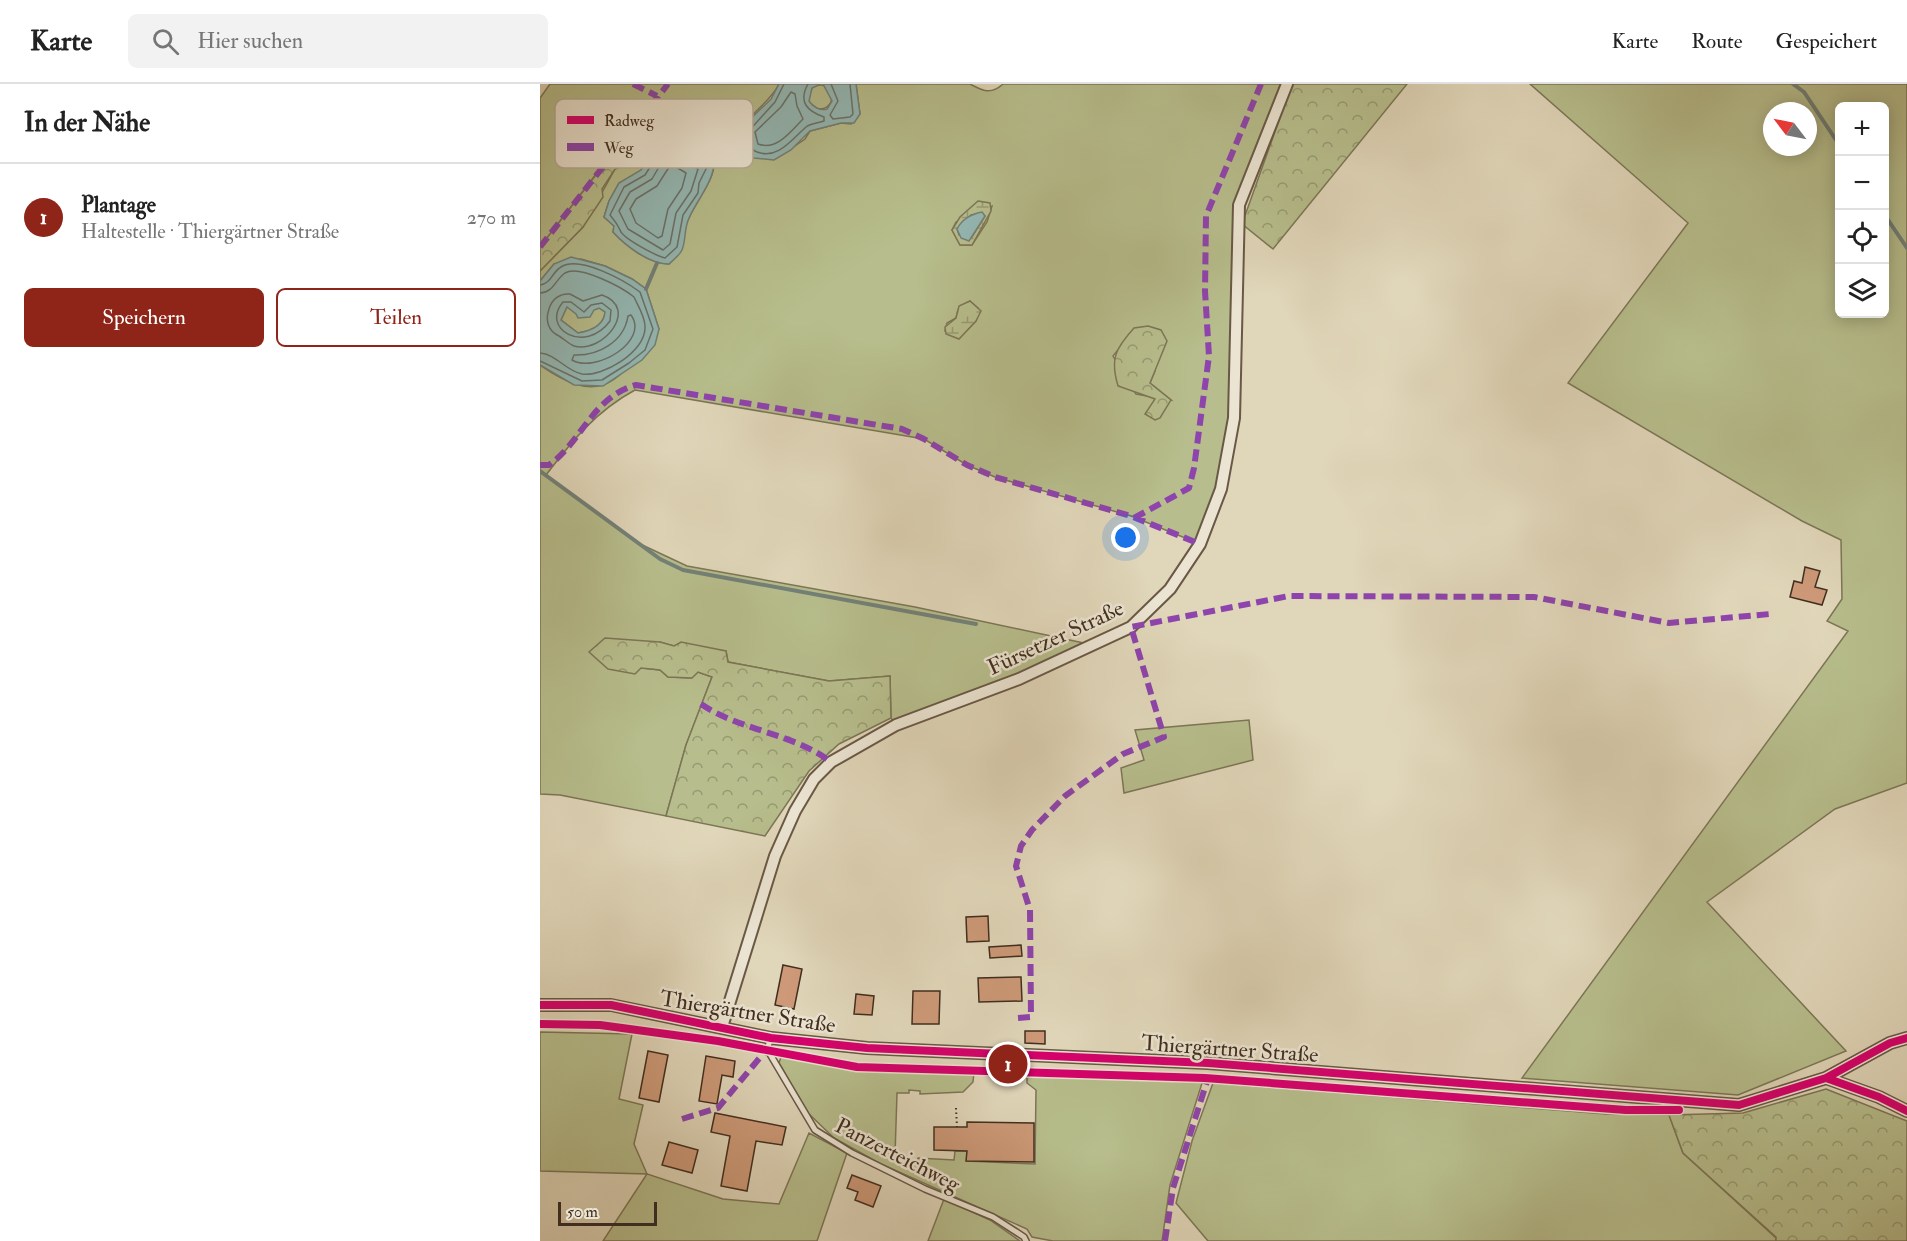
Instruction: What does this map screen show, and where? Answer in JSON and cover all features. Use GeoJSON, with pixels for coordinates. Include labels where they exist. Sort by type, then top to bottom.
{"type":"FeatureCollection","features":[{"type":"Feature","properties":{"kind":"street","name":"Fürsetzer Straße"},"geometry":{"type":"LineString","coordinates":[[722,1027],[775,856],[795,811],[814,779],[831,762],[896,725],[1019,679],[1131,627],[1170,589],[1200,544],[1221,489],[1234,418],[1239,205],[1287,84]]}},
{"type":"Feature","properties":{"kind":"street","name":"Thiergärtner Straße"},"geometry":{"type":"LineString","coordinates":[[540,1005],[611,1005],[771,1038],[867,1048],[1208,1063],[1738,1105],[1826,1078],[1890,1043],[1907,1038]]}},
{"type":"Feature","properties":{"kind":"street"},"geometry":{"type":"LineString","coordinates":[[1826,1078],[1879,1097],[1907,1111]]}},
{"type":"Feature","properties":{"kind":"lane","name":"Panzerteichweg"},"geometry":{"type":"LineString","coordinates":[[771,1038],[767,1049],[815,1130],[852,1153],[925,1189],[993,1217],[1026,1241]]}},
{"type":"Feature","properties":{"kind":"path"},"geometry":{"type":"LineString","coordinates":[[956,1108],[957,1127]]}},
{"type":"Feature","properties":{"kind":"green space"},"geometry":{"type":"Polygon","coordinates":[[[550,84],[779,84],[753,115],[753,99],[555,99],[555,168],[601,168],[540,247],[540,98],[550,84]]]}},
{"type":"Feature","properties":{"kind":"green space"},"geometry":{"type":"Polygon","coordinates":[[[856,84],[970,84],[991,91],[1003,84],[1287,84],[1239,205],[1234,418],[1221,489],[1200,544],[1131,516],[995,477],[967,465],[924,439],[635,390],[597,417],[575,439],[546,475],[638,543],[687,566],[915,607],[1093,645],[896,725],[891,718],[890,676],[829,681],[728,662],[726,651],[674,646],[660,642],[641,668],[660,670],[668,677],[691,678],[698,672],[712,677],[686,745],[666,816],[560,795],[540,794],[540,365],[562,378],[580,385],[595,387],[608,383],[620,374],[659,329],[646,289],[632,279],[605,266],[581,259],[554,264],[540,281],[540,271],[583,227],[615,169],[644,168],[638,174],[619,183],[609,201],[604,217],[614,226],[613,232],[624,243],[646,258],[669,264],[678,253],[686,225],[709,182],[714,168],[753,168],[753,151],[783,154],[805,139],[810,131],[841,123],[851,124],[860,114],[856,84]],[[992,206],[956,222],[952,230],[960,245],[972,245],[987,222],[992,206]],[[970,301],[958,310],[956,318],[947,323],[945,331],[959,338],[976,321],[978,308],[970,301]],[[1121,346],[1113,356],[1136,394],[1171,400],[1150,383],[1155,371],[1121,346]]]}},
{"type":"Feature","properties":{"kind":"green space"},"geometry":{"type":"Polygon","coordinates":[[[1292,84],[1407,84],[1273,249],[1242,224],[1292,84]]]}},
{"type":"Feature","properties":{"kind":"green space"},"geometry":{"type":"Polygon","coordinates":[[[1530,84],[1907,84],[1907,783],[1835,809],[1707,902],[1846,1051],[1738,1095],[1522,1078],[1848,631],[1827,621],[1842,599],[1841,540],[1802,521],[1568,383],[1688,223],[1530,84]]]}},
{"type":"Feature","properties":{"kind":"green space"},"geometry":{"type":"Polygon","coordinates":[[[820,85],[825,86],[831,92],[831,102],[825,108],[820,109],[815,108],[809,102],[808,97],[809,92],[815,86],[820,85]]]}},
{"type":"Feature","properties":{"kind":"green space"},"geometry":{"type":"Polygon","coordinates":[[[601,168],[617,168],[602,189],[603,197],[583,227],[540,271],[540,247],[601,168]]]}},
{"type":"Feature","properties":{"kind":"green space"},"geometry":{"type":"Polygon","coordinates":[[[978,201],[990,203],[991,211],[972,245],[960,245],[952,230],[960,217],[978,201]],[[982,213],[971,215],[957,229],[959,235],[972,237],[985,216],[982,213]]]}},
{"type":"Feature","properties":{"kind":"green space"},"geometry":{"type":"Polygon","coordinates":[[[970,301],[981,311],[976,321],[959,339],[946,334],[945,327],[956,318],[959,306],[970,301]]]}},
{"type":"Feature","properties":{"kind":"green space"},"geometry":{"type":"Polygon","coordinates":[[[567,306],[577,314],[599,308],[605,312],[604,317],[596,327],[578,333],[561,320],[567,306]]]}},
{"type":"Feature","properties":{"kind":"green space"},"geometry":{"type":"Polygon","coordinates":[[[1148,326],[1161,330],[1167,341],[1150,383],[1171,400],[1160,418],[1155,420],[1145,414],[1155,399],[1118,386],[1114,368],[1118,348],[1128,335],[1134,328],[1148,326]]]}},
{"type":"Feature","properties":{"kind":"green space"},"geometry":{"type":"Polygon","coordinates":[[[605,638],[660,642],[674,646],[681,642],[726,651],[728,662],[829,681],[890,676],[891,718],[839,744],[809,771],[765,836],[666,816],[686,745],[712,677],[698,672],[692,678],[668,677],[660,670],[641,668],[635,674],[608,669],[589,652],[605,638]]]}},
{"type":"Feature","properties":{"kind":"green space"},"geometry":{"type":"Polygon","coordinates":[[[1249,720],[1253,760],[1124,793],[1121,768],[1144,760],[1135,730],[1249,720]]]}},
{"type":"Feature","properties":{"kind":"green space"},"geometry":{"type":"Polygon","coordinates":[[[540,1032],[632,1034],[619,1099],[643,1105],[634,1144],[647,1174],[540,1171],[540,1032]]]}},
{"type":"Feature","properties":{"kind":"green space"},"geometry":{"type":"Polygon","coordinates":[[[781,1057],[863,1070],[974,1072],[973,1082],[963,1092],[920,1094],[920,1091],[909,1090],[909,1093],[897,1093],[895,1155],[906,1156],[907,1161],[917,1162],[918,1158],[954,1160],[955,1151],[967,1151],[967,1161],[1035,1164],[1036,1090],[1027,1083],[1027,1076],[1203,1080],[1170,1185],[1162,1241],[1053,1241],[1032,1237],[1027,1229],[881,1164],[834,1138],[808,1113],[779,1063],[781,1057]]]}},
{"type":"Feature","properties":{"kind":"green space"},"geometry":{"type":"Polygon","coordinates":[[[1213,1083],[1606,1114],[1669,1115],[1683,1153],[1776,1238],[1776,1241],[1208,1241],[1176,1203],[1192,1141],[1213,1083]]]}},
{"type":"Feature","properties":{"kind":"green space"},"geometry":{"type":"Polygon","coordinates":[[[1826,1089],[1907,1121],[1907,1241],[1776,1241],[1776,1237],[1683,1153],[1669,1115],[1743,1113],[1826,1089]]]}},
{"type":"Feature","properties":{"kind":"green space"},"geometry":{"type":"Polygon","coordinates":[[[809,1133],[847,1153],[817,1241],[603,1241],[647,1174],[723,1199],[779,1204],[809,1133]]]}},
{"type":"Feature","properties":{"kind":"green space"},"geometry":{"type":"Polygon","coordinates":[[[944,1199],[990,1220],[1020,1241],[928,1241],[944,1199]]]}},
{"type":"Feature","properties":{"kind":"water"},"geometry":{"type":"Polygon","coordinates":[[[779,84],[821,84],[812,88],[809,101],[817,108],[827,109],[832,101],[823,84],[856,84],[860,114],[854,123],[841,123],[810,131],[791,150],[774,160],[754,158],[753,116],[771,99],[779,84]]]}},
{"type":"Feature","properties":{"kind":"water"},"geometry":{"type":"Polygon","coordinates":[[[642,168],[714,168],[709,182],[687,222],[682,250],[669,264],[646,258],[624,243],[613,232],[614,226],[604,217],[609,201],[619,183],[642,168]]]}},
{"type":"Feature","properties":{"kind":"water"},"geometry":{"type":"Polygon","coordinates":[[[982,212],[985,216],[969,241],[961,238],[957,229],[959,225],[982,212]]]}},
{"type":"Feature","properties":{"kind":"water"},"geometry":{"type":"Polygon","coordinates":[[[571,257],[605,266],[632,279],[646,289],[659,329],[655,345],[642,360],[603,386],[574,385],[540,365],[540,281],[554,264],[571,257]],[[567,307],[561,320],[578,333],[592,329],[599,324],[605,312],[599,308],[594,310],[590,317],[578,318],[567,307]]]}},
{"type":"Feature","properties":{"kind":"building"},"geometry":{"type":"Polygon","coordinates":[[[1805,567],[1820,571],[1815,587],[1827,590],[1822,605],[1790,597],[1794,581],[1802,583],[1805,567]]]}},
{"type":"Feature","properties":{"kind":"building"},"geometry":{"type":"Polygon","coordinates":[[[988,916],[989,941],[967,942],[966,917],[988,916]]]}},
{"type":"Feature","properties":{"kind":"building"},"geometry":{"type":"Polygon","coordinates":[[[1021,945],[1022,956],[990,958],[989,947],[1021,945]]]}},
{"type":"Feature","properties":{"kind":"building"},"geometry":{"type":"Polygon","coordinates":[[[783,965],[802,969],[794,1009],[775,1005],[783,965]]]}},
{"type":"Feature","properties":{"kind":"building"},"geometry":{"type":"Polygon","coordinates":[[[1021,977],[1022,1001],[979,1002],[978,978],[1021,977]]]}},
{"type":"Feature","properties":{"kind":"building"},"geometry":{"type":"Polygon","coordinates":[[[913,991],[940,991],[939,1024],[912,1024],[913,991]]]}},
{"type":"Feature","properties":{"kind":"building"},"geometry":{"type":"Polygon","coordinates":[[[856,994],[874,996],[872,1015],[854,1014],[856,994]]]}},
{"type":"Feature","properties":{"kind":"building"},"geometry":{"type":"Polygon","coordinates":[[[1025,1031],[1045,1031],[1045,1044],[1025,1043],[1025,1031]]]}},
{"type":"Feature","properties":{"kind":"building"},"geometry":{"type":"Polygon","coordinates":[[[648,1051],[668,1055],[659,1102],[639,1098],[648,1051]]]}},
{"type":"Feature","properties":{"kind":"building"},"geometry":{"type":"Polygon","coordinates":[[[706,1056],[735,1061],[733,1077],[722,1075],[717,1104],[699,1101],[706,1056]]]}},
{"type":"Feature","properties":{"kind":"building"},"geometry":{"type":"Polygon","coordinates":[[[715,1113],[786,1127],[782,1145],[756,1141],[747,1191],[721,1186],[730,1136],[711,1132],[715,1113]]]}},
{"type":"Feature","properties":{"kind":"building"},"geometry":{"type":"Polygon","coordinates":[[[967,1122],[1034,1123],[1034,1162],[966,1161],[967,1151],[934,1150],[934,1127],[967,1127],[967,1122]]]}},
{"type":"Feature","properties":{"kind":"building"},"geometry":{"type":"Polygon","coordinates":[[[669,1142],[698,1150],[692,1173],[662,1165],[669,1142]]]}},
{"type":"Feature","properties":{"kind":"building"},"geometry":{"type":"Polygon","coordinates":[[[852,1175],[881,1186],[873,1207],[855,1200],[858,1192],[847,1188],[852,1175]]]}},
{"type":"Feature","properties":{"kind":"waterway"},"geometry":{"type":"LineString","coordinates":[[1793,84],[1804,92],[1835,138]]}},
{"type":"Feature","properties":{"kind":"waterway"},"geometry":{"type":"LineString","coordinates":[[1889,221],[1907,248]]}},
{"type":"Feature","properties":{"kind":"waterway"},"geometry":{"type":"LineString","coordinates":[[646,289],[657,263]]}},
{"type":"Feature","properties":{"kind":"waterway"},"geometry":{"type":"LineString","coordinates":[[540,471],[660,559],[683,570],[976,624]]}},
{"type":"Feature","properties":{"kind":"marked path"},"geometry":{"type":"LineString","coordinates":[[633,84],[657,96]]}},
{"type":"Feature","properties":{"kind":"marked path"},"geometry":{"type":"LineString","coordinates":[[656,99],[668,84]]}},
{"type":"Feature","properties":{"kind":"marked path"},"geometry":{"type":"LineString","coordinates":[[1134,518],[1189,488],[1194,468],[1209,356],[1205,291],[1206,216],[1261,84]]}},
{"type":"Feature","properties":{"kind":"marked path"},"geometry":{"type":"LineString","coordinates":[[540,247],[602,168]]}},
{"type":"Feature","properties":{"kind":"marked path"},"geometry":{"type":"LineString","coordinates":[[540,465],[549,465],[560,455],[608,399],[636,385],[902,429],[924,439],[967,465],[995,477],[1131,516],[1200,544]]}},
{"type":"Feature","properties":{"kind":"marked path"},"geometry":{"type":"LineString","coordinates":[[1018,1018],[1031,1017],[1030,910],[1016,866],[1021,846],[1032,830],[1065,796],[1123,754],[1164,737],[1131,627],[1289,596],[1534,597],[1669,623],[1770,614]]}},
{"type":"Feature","properties":{"kind":"marked path"},"geometry":{"type":"LineString","coordinates":[[701,704],[733,720],[800,744],[831,762]]}},
{"type":"Feature","properties":{"kind":"marked path"},"geometry":{"type":"LineString","coordinates":[[682,1119],[718,1108],[767,1049]]}},
{"type":"Feature","properties":{"kind":"marked path"},"geometry":{"type":"LineString","coordinates":[[1165,1241],[1173,1188],[1209,1075]]}},
{"type":"Feature","properties":{"kind":"cycle path"},"geometry":{"type":"LineString","coordinates":[[540,1005],[611,1005],[771,1038],[867,1048],[1208,1063],[1739,1105],[1826,1078],[1890,1043],[1907,1038]]}},
{"type":"Feature","properties":{"kind":"cycle path"},"geometry":{"type":"LineString","coordinates":[[540,1024],[600,1025],[718,1041],[857,1067],[1205,1078],[1626,1110],[1679,1110]]}},
{"type":"Feature","properties":{"kind":"cycle path"},"geometry":{"type":"LineString","coordinates":[[1826,1078],[1879,1097],[1907,1111]]}},
{"type":"Feature","properties":{"kind":"place","name":"Plantage"},"geometry":{"type":"Point","coordinates":[1008,1064]}}]}
